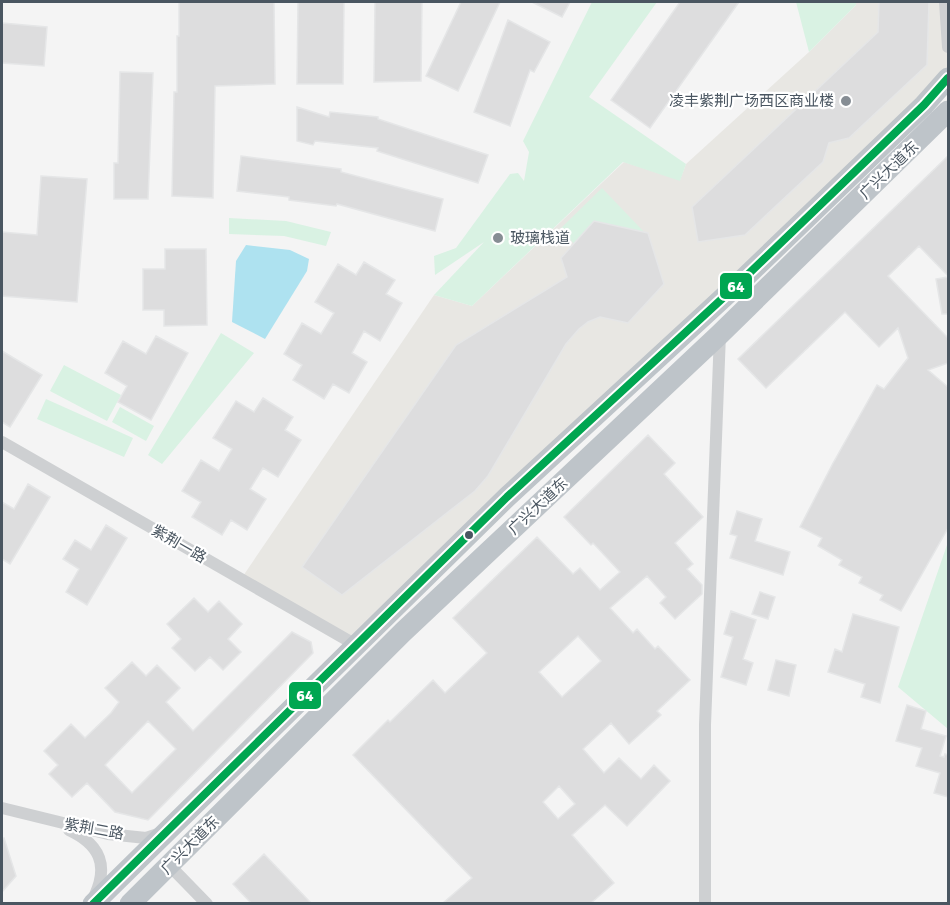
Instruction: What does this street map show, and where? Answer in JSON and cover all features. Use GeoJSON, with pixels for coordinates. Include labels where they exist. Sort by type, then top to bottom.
{"type":"FeatureCollection","features":[{"type":"Feature","properties":{"kind":"highway","name":"广兴大道东"},"geometry":{"type":"LineString","coordinates":[[92,903],[170,830],[507,497],[745,277],[924,105],[948,78]]}},
{"type":"Feature","properties":{"kind":"highway","name":"广兴大道东"},"geometry":{"type":"LineString","coordinates":[[130,903],[170,866],[403,632],[720,334],[948,111]]}},
{"type":"Feature","properties":{"kind":"street"},"geometry":{"type":"LineString","coordinates":[[945,2],[948,47]]}},
{"type":"Feature","properties":{"kind":"street"},"geometry":{"type":"LineString","coordinates":[[705,903],[705,725],[720,334]]}},
{"type":"Feature","properties":{"kind":"street","name":"紫荆一路"},"geometry":{"type":"LineString","coordinates":[[2,442],[356,645]]}},
{"type":"Feature","properties":{"kind":"street","name":"紫荆二路"},"geometry":{"type":"LineString","coordinates":[[2,808],[108,834],[146,838],[170,830]]}},
{"type":"Feature","properties":{"kind":"street","name":"紫荆二路"},"geometry":{"type":"LineString","coordinates":[[52,822],[83,836],[98,852],[102,865],[101,881],[92,903]]}},
{"type":"Feature","properties":{"kind":"street"},"geometry":{"type":"LineString","coordinates":[[170,866],[207,903]]}},
{"type":"Feature","properties":{"kind":"shaded area"},"geometry":{"type":"Polygon","coordinates":[[[856,2],[945,2],[948,78],[356,645],[241,579],[434,295],[472,306],[624,162],[680,180],[686,164],[809,52],[856,5],[856,2]]]}},
{"type":"Feature","properties":{"kind":"green space"},"geometry":{"type":"Polygon","coordinates":[[[592,2],[657,2],[589,97],[686,164],[680,181],[623,162],[472,306],[434,295],[484,242],[435,275],[434,256],[456,248],[510,174],[518,173],[524,181],[529,152],[523,141],[592,2]]]}},
{"type":"Feature","properties":{"kind":"green space"},"geometry":{"type":"Polygon","coordinates":[[[796,2],[856,2],[856,5],[809,52],[796,2]]]}},
{"type":"Feature","properties":{"kind":"green space"},"geometry":{"type":"Polygon","coordinates":[[[602,188],[646,234],[604,275],[560,229],[602,188]]]}},
{"type":"Feature","properties":{"kind":"green space"},"geometry":{"type":"Polygon","coordinates":[[[229,218],[286,221],[331,232],[326,246],[284,236],[229,234],[229,218]]]}},
{"type":"Feature","properties":{"kind":"green space"},"geometry":{"type":"Polygon","coordinates":[[[221,333],[254,353],[162,464],[148,455],[221,333]]]}},
{"type":"Feature","properties":{"kind":"green space"},"geometry":{"type":"Polygon","coordinates":[[[64,365],[121,395],[107,421],[50,391],[64,365]]]}},
{"type":"Feature","properties":{"kind":"green space"},"geometry":{"type":"Polygon","coordinates":[[[46,399],[133,438],[124,457],[37,419],[46,399]]]}},
{"type":"Feature","properties":{"kind":"green space"},"geometry":{"type":"Polygon","coordinates":[[[120,407],[154,426],[146,441],[112,422],[120,407]]]}},
{"type":"Feature","properties":{"kind":"green space"},"geometry":{"type":"Polygon","coordinates":[[[948,542],[948,729],[898,687],[948,542]]]}},
{"type":"Feature","properties":{"kind":"water"},"geometry":{"type":"Polygon","coordinates":[[[246,245],[290,250],[309,259],[307,271],[265,339],[232,322],[236,261],[246,245]]]}},
{"type":"Feature","properties":{"kind":"building"},"geometry":{"type":"Polygon","coordinates":[[[179,2],[274,2],[275,84],[215,86],[213,198],[172,196],[179,2]]]}},
{"type":"Feature","properties":{"kind":"building"},"geometry":{"type":"Polygon","coordinates":[[[298,2],[344,2],[343,84],[297,84],[298,2]]]}},
{"type":"Feature","properties":{"kind":"building"},"geometry":{"type":"Polygon","coordinates":[[[375,2],[422,2],[421,81],[374,82],[375,2]]]}},
{"type":"Feature","properties":{"kind":"building"},"geometry":{"type":"Polygon","coordinates":[[[461,2],[500,2],[458,91],[426,76],[461,2]]]}},
{"type":"Feature","properties":{"kind":"building"},"geometry":{"type":"Polygon","coordinates":[[[532,2],[570,2],[562,17],[532,2]]]}},
{"type":"Feature","properties":{"kind":"building"},"geometry":{"type":"Polygon","coordinates":[[[680,2],[739,2],[650,128],[611,100],[680,2]]]}},
{"type":"Feature","properties":{"kind":"building","name":"凌丰紫荆广场西区商业楼"},"geometry":{"type":"Polygon","coordinates":[[[879,2],[929,2],[927,65],[849,138],[829,143],[823,162],[745,235],[698,242],[692,207],[878,32],[879,2]]]}},
{"type":"Feature","properties":{"kind":"building"},"geometry":{"type":"Polygon","coordinates":[[[508,20],[550,42],[534,72],[530,70],[510,126],[474,112],[508,20]]]}},
{"type":"Feature","properties":{"kind":"building"},"geometry":{"type":"Polygon","coordinates":[[[2,23],[47,27],[44,66],[2,63],[2,23]]]}},
{"type":"Feature","properties":{"kind":"building"},"geometry":{"type":"Polygon","coordinates":[[[120,72],[153,73],[148,199],[114,199],[114,163],[118,163],[120,72]]]}},
{"type":"Feature","properties":{"kind":"building"},"geometry":{"type":"Polygon","coordinates":[[[297,107],[329,117],[330,112],[378,117],[378,119],[488,155],[478,183],[377,151],[378,148],[315,141],[313,145],[297,141],[297,107]]]}},
{"type":"Feature","properties":{"kind":"building"},"geometry":{"type":"Polygon","coordinates":[[[241,156],[341,169],[341,172],[443,199],[435,231],[337,204],[336,206],[289,200],[289,197],[237,191],[241,156]]]}},
{"type":"Feature","properties":{"kind":"building"},"geometry":{"type":"Polygon","coordinates":[[[948,156],[948,276],[919,246],[888,276],[948,338],[948,363],[928,370],[948,387],[948,528],[901,611],[880,600],[883,595],[859,583],[862,577],[839,565],[842,560],[818,546],[822,538],[800,527],[877,385],[884,389],[908,358],[898,328],[879,347],[845,312],[766,388],[738,359],[948,156]]]}},
{"type":"Feature","properties":{"kind":"building"},"geometry":{"type":"Polygon","coordinates":[[[41,176],[87,179],[77,302],[2,296],[2,232],[37,235],[41,176]]]}},
{"type":"Feature","properties":{"kind":"building"},"geometry":{"type":"Polygon","coordinates":[[[594,221],[648,233],[664,284],[628,323],[600,317],[579,329],[566,344],[488,476],[475,491],[342,595],[302,567],[456,345],[567,277],[561,258],[594,221]]]}},
{"type":"Feature","properties":{"kind":"building"},"geometry":{"type":"Polygon","coordinates":[[[165,249],[206,249],[207,325],[164,326],[164,310],[143,310],[143,269],[165,269],[165,249]]]}},
{"type":"Feature","properties":{"kind":"building"},"geometry":{"type":"Polygon","coordinates":[[[364,262],[395,280],[386,294],[402,303],[380,341],[364,331],[352,353],[367,362],[349,393],[333,384],[324,399],[293,380],[302,365],[284,354],[302,323],[321,334],[334,313],[315,302],[338,264],[356,275],[364,262]]]}},
{"type":"Feature","properties":{"kind":"building"},"geometry":{"type":"Polygon","coordinates":[[[948,277],[948,314],[942,314],[936,279],[948,277]]]}},
{"type":"Feature","properties":{"kind":"building"},"geometry":{"type":"Polygon","coordinates":[[[156,336],[188,353],[151,420],[118,402],[127,386],[105,373],[123,341],[146,354],[156,336]]]}},
{"type":"Feature","properties":{"kind":"building"},"geometry":{"type":"Polygon","coordinates":[[[2,351],[42,375],[10,427],[2,422],[2,351]]]}},
{"type":"Feature","properties":{"kind":"building"},"geometry":{"type":"Polygon","coordinates":[[[263,398],[293,417],[285,430],[301,440],[278,477],[263,468],[250,489],[266,499],[247,530],[231,520],[222,535],[192,517],[201,502],[182,491],[201,460],[219,471],[232,449],[213,438],[236,401],[254,412],[263,398]]]}},
{"type":"Feature","properties":{"kind":"building"},"geometry":{"type":"Polygon","coordinates":[[[648,435],[675,463],[664,474],[703,517],[675,543],[693,564],[687,569],[702,585],[702,594],[675,619],[660,603],[666,597],[647,576],[610,608],[633,633],[637,629],[655,649],[658,646],[690,680],[657,711],[661,715],[629,744],[611,723],[583,749],[604,773],[619,758],[641,779],[654,765],[670,781],[627,826],[605,805],[572,835],[614,883],[591,903],[443,903],[472,878],[353,755],[433,680],[445,693],[487,653],[453,618],[537,537],[573,574],[580,568],[600,590],[620,572],[564,517],[648,435]],[[578,636],[539,672],[562,697],[601,661],[578,636]],[[559,786],[543,802],[558,819],[575,804],[559,786]]]}},
{"type":"Feature","properties":{"kind":"building"},"geometry":{"type":"Polygon","coordinates":[[[28,484],[50,497],[10,564],[2,559],[2,502],[14,509],[28,484]]]}},
{"type":"Feature","properties":{"kind":"building"},"geometry":{"type":"Polygon","coordinates":[[[737,511],[762,519],[755,541],[790,552],[783,575],[730,558],[737,536],[730,534],[737,511]]]}},
{"type":"Feature","properties":{"kind":"building"},"geometry":{"type":"Polygon","coordinates":[[[106,525],[127,538],[87,605],[66,592],[79,569],[63,559],[75,540],[91,550],[106,525]]]}},
{"type":"Feature","properties":{"kind":"building"},"geometry":{"type":"Polygon","coordinates":[[[760,592],[775,597],[768,619],[752,614],[760,592]]]}},
{"type":"Feature","properties":{"kind":"building"},"geometry":{"type":"Polygon","coordinates":[[[194,598],[208,612],[219,601],[242,624],[228,639],[241,652],[223,670],[210,657],[195,671],[172,648],[181,639],[167,624],[194,598]]]}},
{"type":"Feature","properties":{"kind":"building"},"geometry":{"type":"Polygon","coordinates":[[[731,611],[756,620],[743,659],[753,663],[746,685],[721,677],[733,637],[724,634],[731,611]]]}},
{"type":"Feature","properties":{"kind":"building"},"geometry":{"type":"Polygon","coordinates":[[[853,614],[899,627],[880,703],[861,697],[865,684],[828,672],[835,649],[842,652],[853,614]]]}},
{"type":"Feature","properties":{"kind":"building"},"geometry":{"type":"Polygon","coordinates":[[[292,632],[311,642],[313,653],[148,820],[115,812],[87,783],[72,797],[49,774],[58,765],[44,751],[71,724],[85,738],[111,713],[119,702],[105,688],[132,662],[146,676],[157,665],[180,688],[166,702],[193,731],[292,632]],[[148,721],[105,765],[132,793],[176,749],[148,721]]]}},
{"type":"Feature","properties":{"kind":"building"},"geometry":{"type":"Polygon","coordinates":[[[776,660],[796,665],[789,696],[768,690],[776,660]]]}},
{"type":"Feature","properties":{"kind":"building"},"geometry":{"type":"Polygon","coordinates":[[[907,705],[926,711],[921,729],[946,736],[940,756],[948,755],[948,797],[934,793],[940,773],[916,766],[922,748],[896,741],[907,705]]]}},
{"type":"Feature","properties":{"kind":"building"},"geometry":{"type":"Polygon","coordinates":[[[4,838],[16,876],[2,892],[2,839],[4,838]]]}},
{"type":"Feature","properties":{"kind":"building"},"geometry":{"type":"Polygon","coordinates":[[[264,854],[311,903],[251,903],[233,884],[264,854]]]}},
{"type":"Feature","properties":{"kind":"transit line","name":"64"},"geometry":{"type":"LineString","coordinates":[[93,904],[507,497],[737,285],[924,105],[948,78]]}},
{"type":"Feature","properties":{"kind":"place","name":"凌丰紫荆广场西区商业楼"},"geometry":{"type":"Point","coordinates":[846,101]}},
{"type":"Feature","properties":{"kind":"place","name":"玻璃栈道"},"geometry":{"type":"Point","coordinates":[498,238]}}]}
